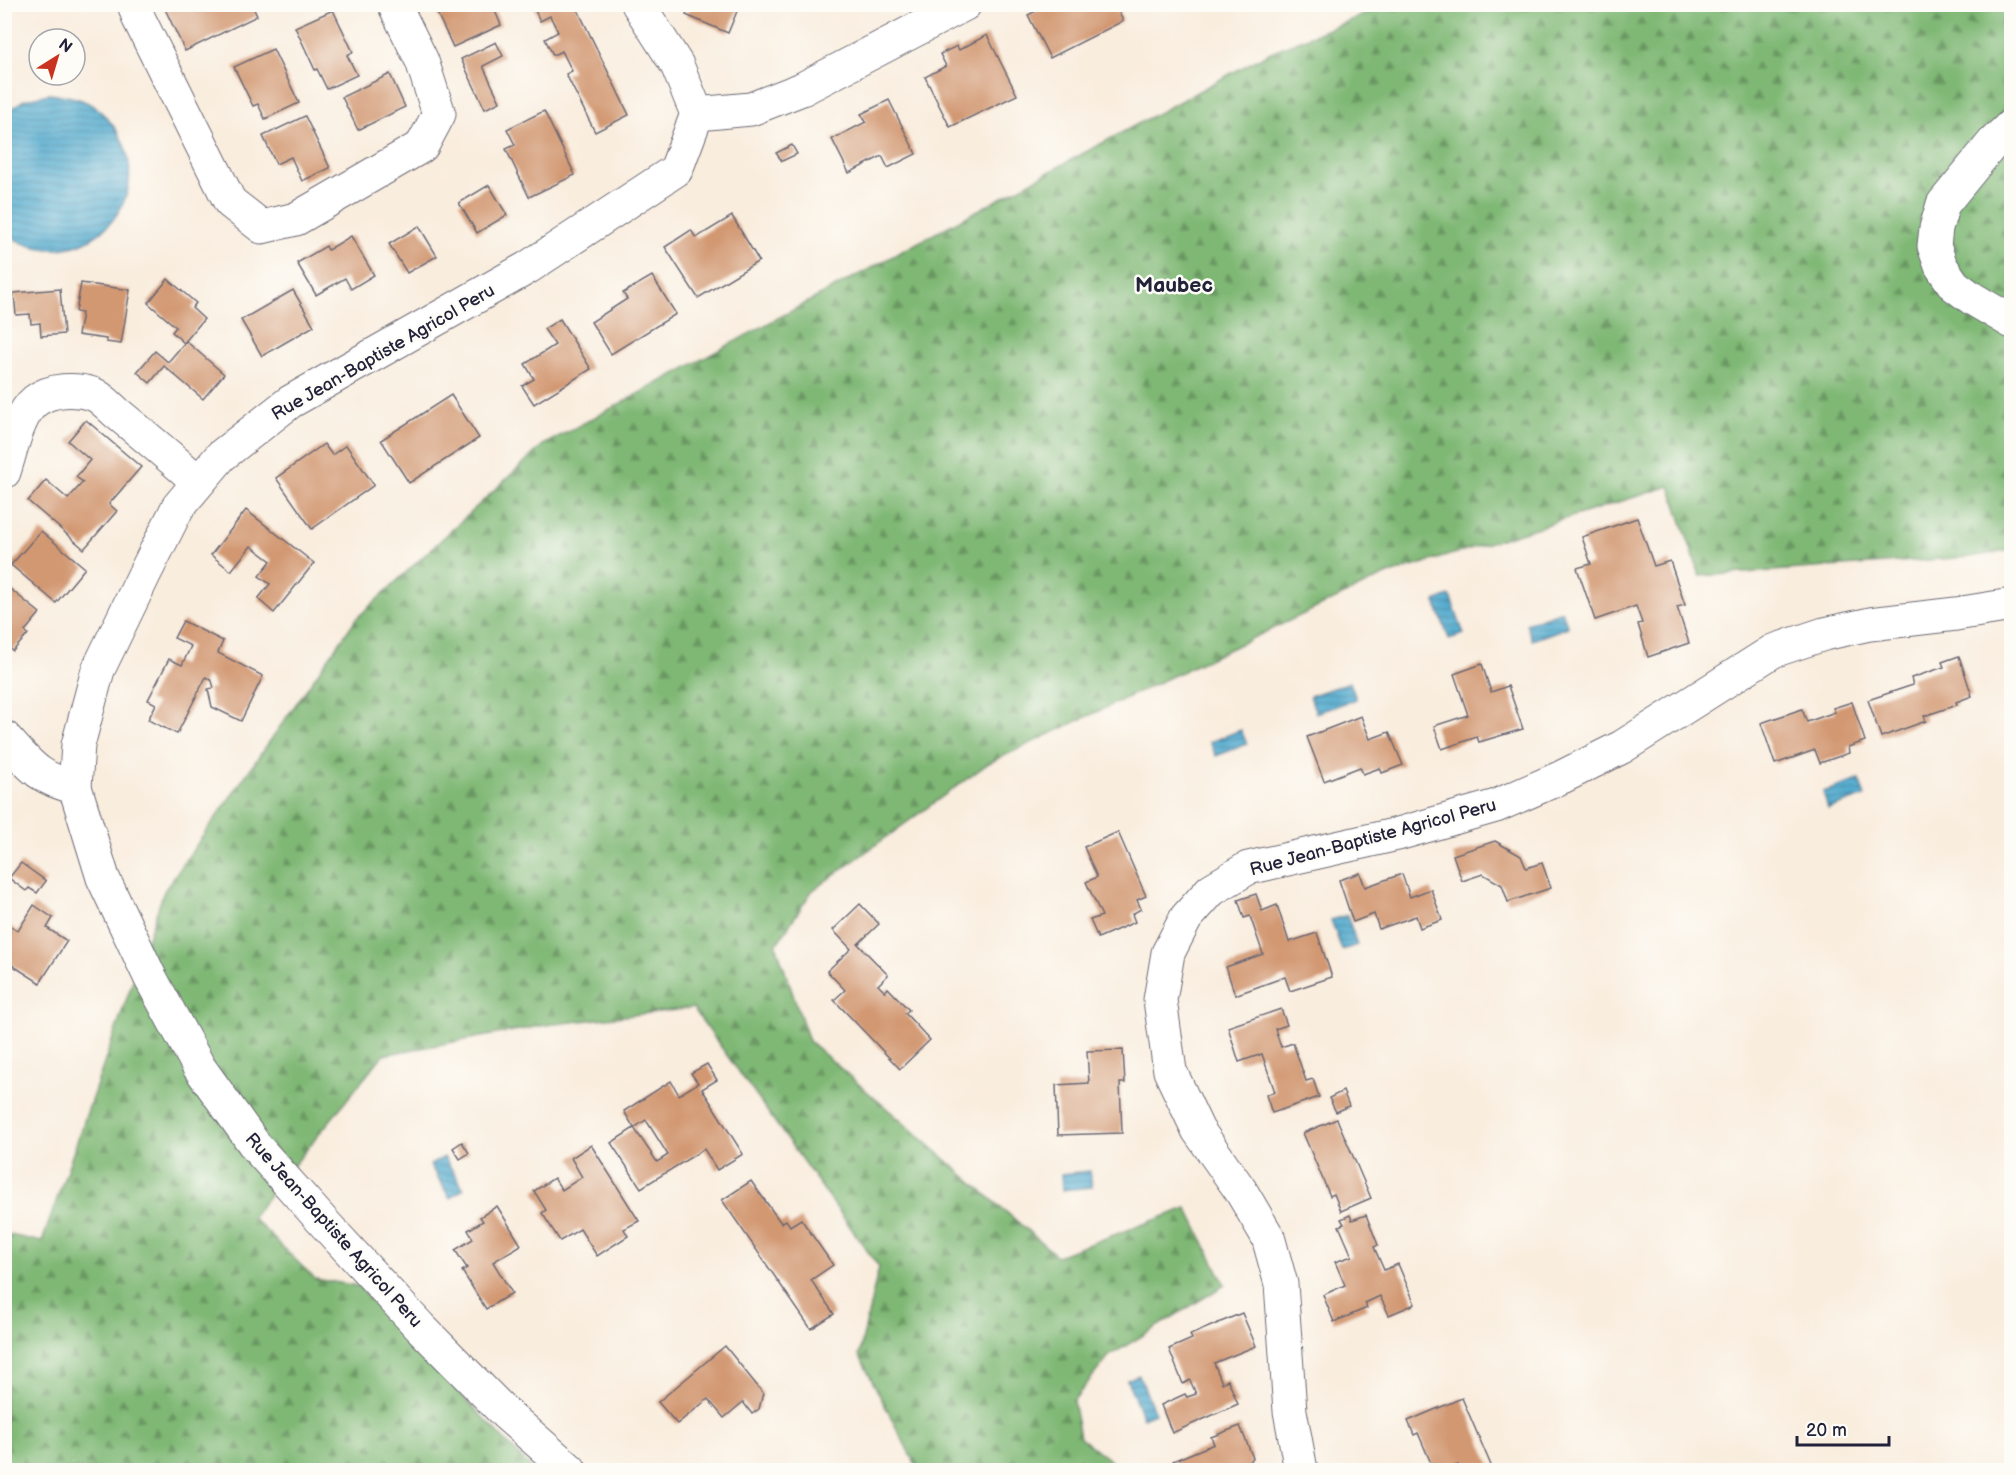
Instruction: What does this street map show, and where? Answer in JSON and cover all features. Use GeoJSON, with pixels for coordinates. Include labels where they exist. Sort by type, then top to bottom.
{"type":"FeatureCollection","features":[{"type":"Feature","properties":{"kind":"street"},"geometry":{"type":"LineString","coordinates":[[134,4],[139,19],[230,202],[262,227],[296,219],[423,146],[439,114],[422,61],[394,4]]}},
{"type":"Feature","properties":{"kind":"street"},"geometry":{"type":"LineString","coordinates":[[638,4],[677,65],[697,114],[751,109],[802,89],[964,4]]}},
{"type":"Feature","properties":{"kind":"street","name":"Rue Jean-Baptiste Agricol Peru"},"geometry":{"type":"LineString","coordinates":[[570,1470],[505,1413],[420,1327],[257,1148],[199,1067],[150,977],[103,878],[75,787],[78,745],[98,670],[178,507],[221,456],[290,402],[527,268],[676,170],[697,114]]}},
{"type":"Feature","properties":{"kind":"street"},"geometry":{"type":"LineString","coordinates":[[2012,125],[1993,143],[1943,204],[1936,228],[1934,246],[1941,266],[1954,285],[2012,322]]}},
{"type":"Feature","properties":{"kind":"street"},"geometry":{"type":"LineString","coordinates":[[4,472],[15,435],[35,401],[53,393],[70,390],[94,394],[150,439],[198,482]]}},
{"type":"Feature","properties":{"kind":"street","name":"Rue Jean-Baptiste Agricol Peru"},"geometry":{"type":"LineString","coordinates":[[1301,1470],[1290,1411],[1281,1284],[1268,1237],[1241,1191],[1198,1130],[1170,1071],[1160,1000],[1168,953],[1186,918],[1211,890],[1248,868],[1398,834],[1496,806],[1562,777],[1622,747],[1773,651],[1824,634],[1870,624],[2012,605]]}},
{"type":"Feature","properties":{"kind":"street"},"geometry":{"type":"LineString","coordinates":[[4,737],[33,769],[55,783],[75,787]]}},
{"type":"Feature","properties":{"kind":"green space"},"geometry":{"type":"Polygon","coordinates":[[[1388,5],[2011,5],[2011,550],[1970,557],[1700,576],[1670,486],[1386,575],[989,763],[812,891],[776,945],[809,1041],[1057,1256],[1187,1208],[1225,1285],[1109,1356],[1073,1401],[1080,1437],[1122,1470],[918,1470],[859,1355],[879,1267],[693,1008],[546,1025],[383,1055],[252,1217],[315,1279],[358,1286],[533,1470],[5,1470],[5,1234],[42,1242],[164,891],[356,619],[543,445],[1271,52],[1388,5]]]}},
{"type":"Feature","properties":{"kind":"water"},"geometry":{"type":"Polygon","coordinates":[[[48,94],[68,96],[94,107],[112,124],[127,152],[129,180],[122,205],[107,226],[86,241],[61,249],[33,247],[5,233],[5,113],[24,100],[48,94]]]}},
{"type":"Feature","properties":{"kind":"water"},"geometry":{"type":"Polygon","coordinates":[[[1450,596],[1464,634],[1449,639],[1435,601],[1450,596]]]}},
{"type":"Feature","properties":{"kind":"water"},"geometry":{"type":"Polygon","coordinates":[[[1562,611],[1568,627],[1532,640],[1526,624],[1562,611]]]}},
{"type":"Feature","properties":{"kind":"water"},"geometry":{"type":"Polygon","coordinates":[[[1350,682],[1356,699],[1316,713],[1310,696],[1350,682]]]}},
{"type":"Feature","properties":{"kind":"water"},"geometry":{"type":"Polygon","coordinates":[[[1241,730],[1247,744],[1216,756],[1210,742],[1241,730]]]}},
{"type":"Feature","properties":{"kind":"water"},"geometry":{"type":"Polygon","coordinates":[[[1859,780],[1865,796],[1828,809],[1823,792],[1859,780]]]}},
{"type":"Feature","properties":{"kind":"water"},"geometry":{"type":"Polygon","coordinates":[[[1347,915],[1357,945],[1342,950],[1331,920],[1347,915]]]}},
{"type":"Feature","properties":{"kind":"water"},"geometry":{"type":"Polygon","coordinates":[[[444,1157],[464,1189],[450,1198],[430,1165],[444,1157]]]}},
{"type":"Feature","properties":{"kind":"water"},"geometry":{"type":"Polygon","coordinates":[[[1090,1171],[1092,1187],[1062,1190],[1061,1174],[1090,1171]]]}},
{"type":"Feature","properties":{"kind":"water"},"geometry":{"type":"Polygon","coordinates":[[[1139,1375],[1155,1413],[1143,1418],[1127,1380],[1139,1375]]]}},
{"type":"Feature","properties":{"kind":"building"},"geometry":{"type":"Polygon","coordinates":[[[436,4],[492,4],[501,25],[453,47],[435,9],[438,8],[436,4]]]}},
{"type":"Feature","properties":{"kind":"building"},"geometry":{"type":"Polygon","coordinates":[[[532,4],[575,4],[629,115],[595,132],[566,74],[572,71],[562,51],[553,55],[545,39],[558,32],[550,16],[540,21],[532,4]]]}},
{"type":"Feature","properties":{"kind":"building"},"geometry":{"type":"Polygon","coordinates":[[[690,4],[740,4],[728,33],[686,15],[690,4]]]}},
{"type":"Feature","properties":{"kind":"building"},"geometry":{"type":"Polygon","coordinates":[[[1049,4],[1115,4],[1123,21],[1050,58],[1028,15],[1049,4]]]}},
{"type":"Feature","properties":{"kind":"building"},"geometry":{"type":"Polygon","coordinates":[[[175,5],[252,5],[257,16],[185,51],[165,9],[175,5]]]}},
{"type":"Feature","properties":{"kind":"building"},"geometry":{"type":"Polygon","coordinates":[[[333,10],[353,52],[347,55],[357,75],[327,89],[317,69],[315,70],[295,27],[333,10]]]}},
{"type":"Feature","properties":{"kind":"building"},"geometry":{"type":"Polygon","coordinates":[[[987,35],[1017,95],[950,127],[925,77],[946,66],[940,54],[957,46],[959,50],[987,35]]]}},
{"type":"Feature","properties":{"kind":"building"},"geometry":{"type":"Polygon","coordinates":[[[496,42],[503,56],[483,66],[500,102],[485,109],[461,59],[496,42]]]}},
{"type":"Feature","properties":{"kind":"building"},"geometry":{"type":"Polygon","coordinates":[[[273,49],[299,103],[265,119],[258,104],[253,106],[234,67],[273,49]]]}},
{"type":"Feature","properties":{"kind":"building"},"geometry":{"type":"Polygon","coordinates":[[[390,74],[405,107],[358,130],[342,97],[390,74]]]}},
{"type":"Feature","properties":{"kind":"building"},"geometry":{"type":"Polygon","coordinates":[[[889,100],[916,154],[888,168],[882,156],[849,173],[832,139],[866,122],[861,114],[889,100]]]}},
{"type":"Feature","properties":{"kind":"building"},"geometry":{"type":"Polygon","coordinates":[[[544,111],[575,175],[529,197],[506,149],[515,145],[507,129],[544,111]]]}},
{"type":"Feature","properties":{"kind":"building"},"geometry":{"type":"Polygon","coordinates":[[[305,116],[330,168],[302,181],[291,157],[276,164],[263,136],[305,116]]]}},
{"type":"Feature","properties":{"kind":"building"},"geometry":{"type":"Polygon","coordinates":[[[792,145],[797,154],[782,161],[776,153],[792,145]]]}},
{"type":"Feature","properties":{"kind":"building"},"geometry":{"type":"Polygon","coordinates":[[[489,185],[507,215],[477,233],[459,203],[489,185]]]}},
{"type":"Feature","properties":{"kind":"building"},"geometry":{"type":"Polygon","coordinates":[[[732,216],[759,261],[698,298],[665,247],[691,230],[696,238],[732,216]]]}},
{"type":"Feature","properties":{"kind":"building"},"geometry":{"type":"Polygon","coordinates":[[[419,226],[437,256],[407,273],[389,244],[419,226]]]}},
{"type":"Feature","properties":{"kind":"building"},"geometry":{"type":"Polygon","coordinates":[[[351,236],[374,275],[351,289],[345,278],[316,295],[297,263],[326,246],[328,250],[351,236]]]}},
{"type":"Feature","properties":{"kind":"building"},"geometry":{"type":"Polygon","coordinates":[[[652,276],[676,314],[611,354],[591,322],[627,299],[623,293],[652,276]]]}},
{"type":"Feature","properties":{"kind":"building"},"geometry":{"type":"Polygon","coordinates":[[[168,279],[196,303],[192,308],[204,319],[184,343],[172,332],[176,327],[148,303],[168,279]]]}},
{"type":"Feature","properties":{"kind":"building"},"geometry":{"type":"Polygon","coordinates":[[[81,283],[130,290],[121,344],[106,342],[106,339],[78,335],[82,313],[76,312],[81,283]]]}},
{"type":"Feature","properties":{"kind":"building"},"geometry":{"type":"Polygon","coordinates":[[[60,289],[64,334],[41,336],[40,323],[31,324],[30,314],[16,315],[14,293],[60,289]]]}},
{"type":"Feature","properties":{"kind":"building"},"geometry":{"type":"Polygon","coordinates":[[[293,290],[314,326],[262,356],[241,320],[293,290]]]}},
{"type":"Feature","properties":{"kind":"building"},"geometry":{"type":"Polygon","coordinates":[[[560,319],[591,369],[534,404],[522,386],[534,379],[525,364],[555,345],[544,329],[560,319]]]}},
{"type":"Feature","properties":{"kind":"building"},"geometry":{"type":"Polygon","coordinates":[[[186,341],[224,374],[203,399],[164,366],[150,383],[137,372],[155,351],[168,362],[186,341]]]}},
{"type":"Feature","properties":{"kind":"building"},"geometry":{"type":"Polygon","coordinates":[[[451,395],[479,438],[409,483],[381,440],[451,395]]]}},
{"type":"Feature","properties":{"kind":"building"},"geometry":{"type":"Polygon","coordinates":[[[86,420],[141,467],[109,504],[117,511],[84,549],[28,501],[46,480],[68,499],[83,482],[76,477],[90,460],[68,441],[86,420]]]}},
{"type":"Feature","properties":{"kind":"building"},"geometry":{"type":"Polygon","coordinates":[[[324,444],[332,455],[346,445],[374,485],[312,529],[276,478],[324,444]]]}},
{"type":"Feature","properties":{"kind":"building"},"geometry":{"type":"Polygon","coordinates":[[[246,510],[314,563],[274,613],[258,599],[270,584],[259,576],[271,561],[251,546],[231,571],[211,555],[246,510]]]}},
{"type":"Feature","properties":{"kind":"building"},"geometry":{"type":"Polygon","coordinates":[[[1637,518],[1654,566],[1670,561],[1685,605],[1677,607],[1689,643],[1648,657],[1638,624],[1642,623],[1636,606],[1595,620],[1577,568],[1591,564],[1582,537],[1637,518]]]}},
{"type":"Feature","properties":{"kind":"building"},"geometry":{"type":"Polygon","coordinates":[[[41,531],[85,568],[56,603],[11,565],[41,531]]]}},
{"type":"Feature","properties":{"kind":"building"},"geometry":{"type":"Polygon","coordinates":[[[4,584],[40,613],[25,631],[28,634],[13,651],[4,644],[4,584]]]}},
{"type":"Feature","properties":{"kind":"building"},"geometry":{"type":"Polygon","coordinates":[[[183,621],[223,641],[218,653],[263,676],[241,721],[212,707],[208,689],[214,688],[212,681],[206,677],[177,734],[148,720],[156,704],[148,700],[169,659],[182,665],[191,646],[174,638],[183,621]]]}},
{"type":"Feature","properties":{"kind":"building"},"geometry":{"type":"Polygon","coordinates":[[[1959,656],[1972,696],[1956,702],[1957,705],[1924,716],[1926,721],[1881,737],[1868,700],[1913,685],[1911,678],[1944,667],[1942,662],[1959,656]]]}},
{"type":"Feature","properties":{"kind":"building"},"geometry":{"type":"Polygon","coordinates":[[[1482,664],[1491,692],[1508,686],[1523,729],[1479,742],[1477,737],[1442,749],[1434,726],[1468,715],[1454,674],[1482,664]]]}},
{"type":"Feature","properties":{"kind":"building"},"geometry":{"type":"Polygon","coordinates":[[[1852,702],[1865,741],[1848,747],[1849,753],[1820,763],[1815,750],[1775,764],[1761,723],[1802,709],[1807,722],[1835,712],[1833,708],[1852,702]]]}},
{"type":"Feature","properties":{"kind":"building"},"geometry":{"type":"Polygon","coordinates":[[[1361,716],[1370,739],[1389,732],[1403,765],[1382,773],[1380,768],[1363,774],[1360,767],[1324,781],[1307,737],[1361,716]]]}},
{"type":"Feature","properties":{"kind":"building"},"geometry":{"type":"Polygon","coordinates":[[[1118,832],[1146,896],[1137,900],[1141,909],[1132,914],[1135,922],[1098,938],[1090,920],[1102,916],[1086,882],[1097,877],[1084,847],[1118,832]]]}},
{"type":"Feature","properties":{"kind":"building"},"geometry":{"type":"Polygon","coordinates":[[[1495,841],[1521,856],[1526,868],[1542,863],[1551,888],[1508,902],[1502,885],[1483,874],[1462,881],[1453,855],[1495,841]]]}},
{"type":"Feature","properties":{"kind":"building"},"geometry":{"type":"Polygon","coordinates":[[[21,863],[46,881],[37,893],[29,888],[26,891],[9,878],[21,863]]]}},
{"type":"Feature","properties":{"kind":"building"},"geometry":{"type":"Polygon","coordinates":[[[1360,873],[1365,887],[1402,874],[1410,897],[1431,889],[1442,920],[1420,928],[1416,916],[1379,929],[1374,914],[1353,922],[1339,880],[1360,873]]]}},
{"type":"Feature","properties":{"kind":"building"},"geometry":{"type":"Polygon","coordinates":[[[1256,894],[1262,911],[1277,905],[1289,942],[1317,933],[1332,977],[1290,991],[1285,977],[1235,995],[1226,967],[1263,954],[1250,916],[1244,918],[1238,900],[1256,894]]]}},
{"type":"Feature","properties":{"kind":"building"},"geometry":{"type":"Polygon","coordinates":[[[860,904],[879,924],[858,944],[888,975],[878,985],[885,992],[888,988],[909,1010],[905,1013],[930,1040],[900,1069],[834,1000],[845,990],[827,971],[851,949],[833,930],[860,904]]]}},
{"type":"Feature","properties":{"kind":"building"},"geometry":{"type":"Polygon","coordinates":[[[34,905],[53,918],[47,928],[67,941],[40,983],[4,960],[4,922],[18,931],[34,905]]]}},
{"type":"Feature","properties":{"kind":"building"},"geometry":{"type":"Polygon","coordinates":[[[1281,1009],[1287,1025],[1275,1029],[1281,1047],[1293,1043],[1306,1081],[1313,1079],[1319,1097],[1272,1113],[1266,1095],[1275,1092],[1262,1054],[1239,1062],[1228,1027],[1281,1009]]]}},
{"type":"Feature","properties":{"kind":"building"},"geometry":{"type":"Polygon","coordinates":[[[1123,1050],[1125,1083],[1120,1083],[1122,1133],[1058,1135],[1056,1085],[1089,1083],[1087,1051],[1123,1050]]]}},
{"type":"Feature","properties":{"kind":"building"},"geometry":{"type":"Polygon","coordinates":[[[707,1064],[717,1080],[702,1089],[743,1154],[717,1170],[704,1149],[641,1188],[611,1143],[634,1128],[624,1111],[671,1081],[679,1095],[698,1083],[691,1073],[707,1064]],[[646,1120],[634,1128],[657,1162],[668,1155],[646,1120]]]}},
{"type":"Feature","properties":{"kind":"building"},"geometry":{"type":"Polygon","coordinates":[[[1343,1091],[1349,1106],[1336,1112],[1329,1098],[1343,1091]]]}},
{"type":"Feature","properties":{"kind":"building"},"geometry":{"type":"Polygon","coordinates":[[[1337,1119],[1371,1198],[1341,1211],[1334,1194],[1330,1196],[1303,1133],[1337,1119]]]}},
{"type":"Feature","properties":{"kind":"building"},"geometry":{"type":"Polygon","coordinates":[[[462,1142],[469,1153],[460,1159],[453,1148],[462,1142]]]}},
{"type":"Feature","properties":{"kind":"building"},"geometry":{"type":"Polygon","coordinates":[[[591,1145],[639,1221],[624,1229],[628,1236],[597,1256],[580,1229],[560,1241],[542,1213],[546,1210],[534,1191],[554,1178],[562,1190],[582,1177],[571,1158],[591,1145]]]}},
{"type":"Feature","properties":{"kind":"building"},"geometry":{"type":"Polygon","coordinates":[[[751,1181],[781,1223],[786,1220],[790,1226],[801,1219],[833,1265],[811,1280],[834,1314],[811,1329],[722,1200],[751,1181]]]}},
{"type":"Feature","properties":{"kind":"building"},"geometry":{"type":"Polygon","coordinates":[[[497,1206],[521,1245],[493,1262],[512,1293],[486,1309],[462,1271],[467,1268],[455,1250],[473,1239],[468,1230],[483,1221],[480,1217],[497,1206]]]}},
{"type":"Feature","properties":{"kind":"building"},"geometry":{"type":"Polygon","coordinates":[[[1350,1215],[1352,1220],[1366,1215],[1378,1245],[1374,1247],[1384,1270],[1398,1264],[1415,1304],[1389,1315],[1380,1296],[1365,1303],[1367,1308],[1334,1322],[1323,1295],[1345,1285],[1335,1262],[1352,1256],[1339,1226],[1344,1224],[1341,1219],[1350,1215]]]}},
{"type":"Feature","properties":{"kind":"building"},"geometry":{"type":"Polygon","coordinates":[[[1242,1313],[1256,1346],[1214,1363],[1222,1383],[1228,1380],[1238,1404],[1172,1433],[1161,1405],[1185,1394],[1187,1397],[1196,1394],[1190,1380],[1183,1384],[1169,1349],[1192,1339],[1190,1335],[1242,1313]]]}},
{"type":"Feature","properties":{"kind":"building"},"geometry":{"type":"Polygon","coordinates":[[[725,1346],[763,1393],[759,1409],[752,1414],[743,1402],[724,1418],[708,1399],[677,1424],[658,1402],[725,1346]]]}},
{"type":"Feature","properties":{"kind":"building"},"geometry":{"type":"Polygon","coordinates":[[[1462,1398],[1493,1470],[1460,1470],[1458,1465],[1445,1470],[1434,1470],[1418,1433],[1414,1435],[1408,1421],[1462,1398]]]}},
{"type":"Feature","properties":{"kind":"building"},"geometry":{"type":"Polygon","coordinates":[[[1240,1426],[1253,1458],[1250,1460],[1254,1470],[1177,1470],[1173,1461],[1214,1444],[1211,1437],[1240,1426]]]}},
{"type":"Feature","properties":{"kind":"district","name":"Maubec"},"geometry":{"type":"Point","coordinates":[1174,285]}}]}
